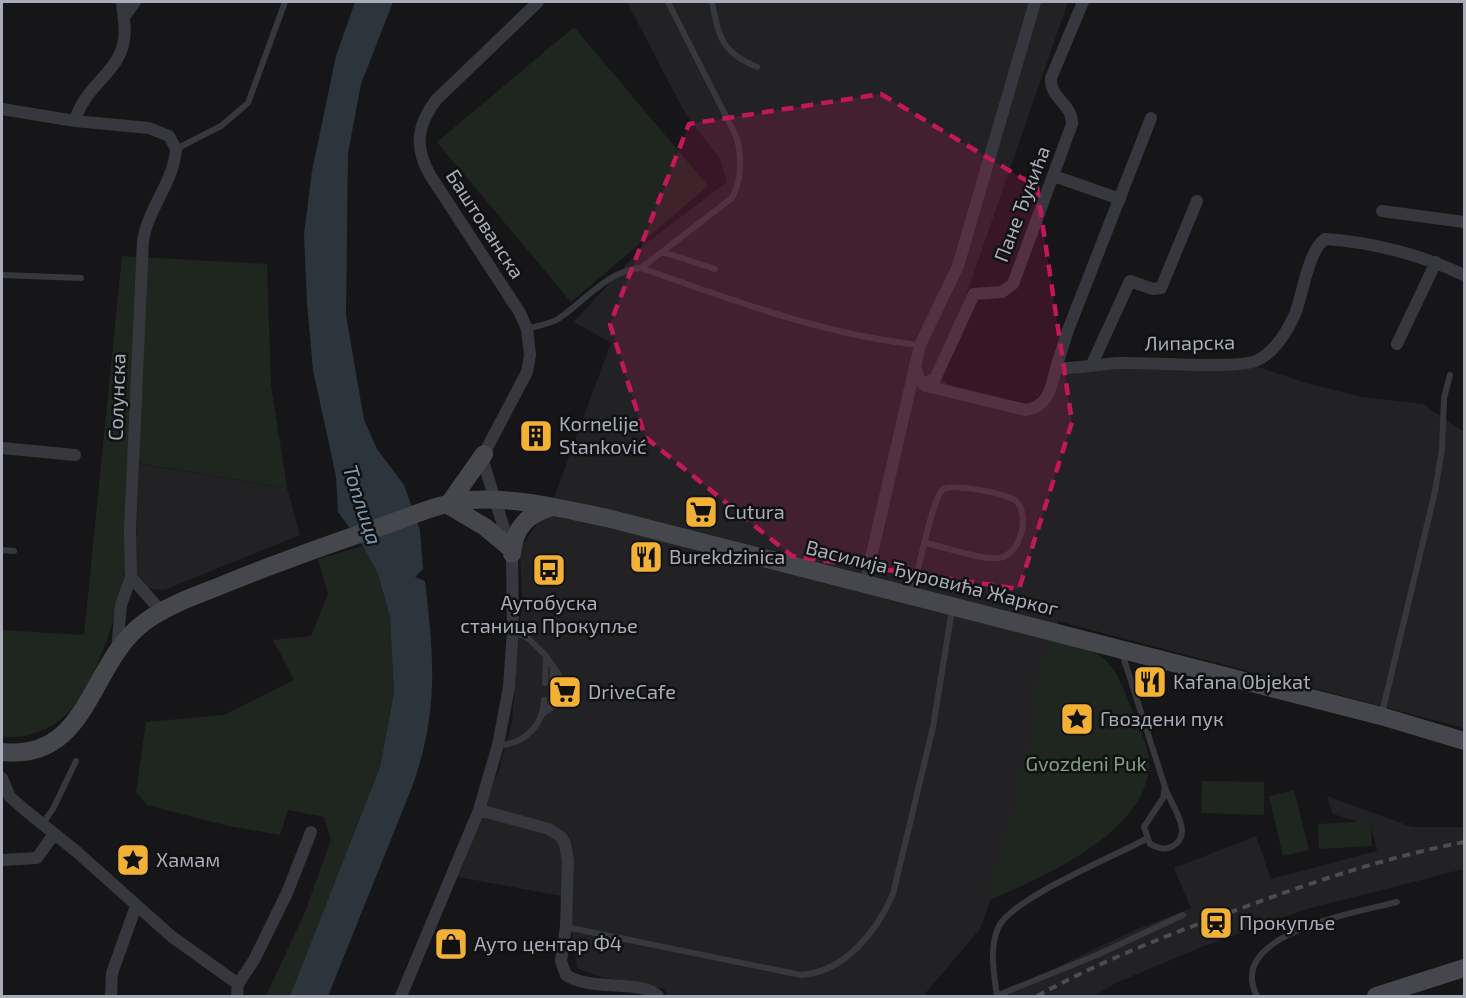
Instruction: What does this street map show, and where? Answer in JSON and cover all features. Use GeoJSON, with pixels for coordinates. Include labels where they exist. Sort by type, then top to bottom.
{"type":"FeatureCollection","features":[{"type":"Feature","properties":{"kind":"main road"},"geometry":{"type":"LineString","coordinates":[[484,454],[446,505],[485,527],[510,551],[522,524],[532,515],[553,507]]}},
{"type":"Feature","properties":{"kind":"main road","name":"Василија Ђуровића Жарког"},"geometry":{"type":"LineString","coordinates":[[2,752],[24,752],[42,748],[67,731],[81,715],[117,650],[136,630],[161,612],[300,555],[446,505],[468,500],[496,500],[553,507],[607,518],[1382,716],[1464,741]]}},
{"type":"Feature","properties":{"kind":"main road"},"geometry":{"type":"LineString","coordinates":[[1376,996],[1464,968]]}},
{"type":"Feature","properties":{"kind":"street"},"geometry":{"type":"LineString","coordinates":[[75,121],[85,95],[120,53],[124,41],[122,2]]}},
{"type":"Feature","properties":{"kind":"street"},"geometry":{"type":"LineString","coordinates":[[124,17],[135,2]]}},
{"type":"Feature","properties":{"kind":"street","name":"Баштованска"},"geometry":{"type":"LineString","coordinates":[[484,454],[526,372],[530,355],[526,329],[513,303],[434,183],[423,164],[418,143],[423,119],[436,100],[538,2]]}},
{"type":"Feature","properties":{"kind":"street"},"geometry":{"type":"LineString","coordinates":[[865,584],[915,365],[921,345],[958,266],[1035,2]]}},
{"type":"Feature","properties":{"kind":"street","name":"Пане Ђукића"},"geometry":{"type":"LineString","coordinates":[[922,384],[935,379],[974,294],[1002,292],[1013,284],[1054,176],[1072,117],[1052,89],[1051,78],[1083,2]]}},
{"type":"Feature","properties":{"kind":"street"},"geometry":{"type":"LineString","coordinates":[[2,109],[75,121],[156,129],[169,136],[176,149]]}},
{"type":"Feature","properties":{"kind":"street"},"geometry":{"type":"LineString","coordinates":[[915,365],[917,376],[922,384],[1026,410],[1037,407],[1047,399],[1068,330],[1151,118]]}},
{"type":"Feature","properties":{"kind":"street","name":"Солунска"},"geometry":{"type":"LineString","coordinates":[[117,650],[121,605],[131,577],[130,530],[143,241],[147,220],[172,168],[176,149]]}},
{"type":"Feature","properties":{"kind":"street"},"geometry":{"type":"LineString","coordinates":[[1054,176],[1120,199]]}},
{"type":"Feature","properties":{"kind":"street"},"geometry":{"type":"LineString","coordinates":[[1092,364],[1130,281],[1153,289],[1161,288],[1197,201]]}},
{"type":"Feature","properties":{"kind":"street"},"geometry":{"type":"LineString","coordinates":[[1382,211],[1464,222]]}},
{"type":"Feature","properties":{"kind":"street","name":"Липарска"},"geometry":{"type":"LineString","coordinates":[[1056,368],[1071,369],[1092,364],[1217,364],[1255,361],[1271,351],[1282,337],[1295,314],[1316,249],[1325,239],[1356,241],[1436,262],[1464,275]]}},
{"type":"Feature","properties":{"kind":"street"},"geometry":{"type":"LineString","coordinates":[[1397,344],[1436,262]]}},
{"type":"Feature","properties":{"kind":"street"},"geometry":{"type":"LineString","coordinates":[[2,448],[75,455]]}},
{"type":"Feature","properties":{"kind":"street"},"geometry":{"type":"LineString","coordinates":[[401,996],[479,810],[498,745],[509,687],[513,631],[510,551],[496,500],[483,470],[484,454]]}},
{"type":"Feature","properties":{"kind":"street"},"geometry":{"type":"LineString","coordinates":[[131,577],[161,612]]}},
{"type":"Feature","properties":{"kind":"street"},"geometry":{"type":"LineString","coordinates":[[2,777],[10,796],[237,990],[287,893],[312,832]]}},
{"type":"Feature","properties":{"kind":"street"},"geometry":{"type":"LineString","coordinates":[[479,810],[549,829],[561,837],[568,861],[566,926],[561,961],[567,975],[592,985],[650,990],[658,996]]}},
{"type":"Feature","properties":{"kind":"street"},"geometry":{"type":"LineString","coordinates":[[2,860],[37,858],[54,834]]}},
{"type":"Feature","properties":{"kind":"street"},"geometry":{"type":"LineString","coordinates":[[111,996],[112,973],[136,906]]}},
{"type":"Feature","properties":{"kind":"lane"},"geometry":{"type":"LineString","coordinates":[[176,149],[221,126],[248,103],[285,2]]}},
{"type":"Feature","properties":{"kind":"lane"},"geometry":{"type":"LineString","coordinates":[[641,268],[732,198],[739,184],[741,153],[737,138],[668,2]]}},
{"type":"Feature","properties":{"kind":"lane"},"geometry":{"type":"LineString","coordinates":[[712,2],[718,33],[724,46],[732,55],[756,67]]}},
{"type":"Feature","properties":{"kind":"lane"},"geometry":{"type":"LineString","coordinates":[[662,252],[715,269]]}},
{"type":"Feature","properties":{"kind":"lane"},"geometry":{"type":"LineString","coordinates":[[526,329],[557,320],[586,296],[628,269],[641,268],[777,315],[886,341],[921,345]]}},
{"type":"Feature","properties":{"kind":"lane"},"geometry":{"type":"LineString","coordinates":[[2,274],[81,278]]}},
{"type":"Feature","properties":{"kind":"lane"},"geometry":{"type":"LineString","coordinates":[[1382,716],[1434,496],[1442,450],[1444,398],[1450,375]]}},
{"type":"Feature","properties":{"kind":"lane"},"geometry":{"type":"LineString","coordinates":[[912,596],[938,495],[949,487],[1009,497],[1017,503],[1023,513],[1017,546],[1011,554],[1002,558],[990,558],[926,543]]}},
{"type":"Feature","properties":{"kind":"lane"},"geometry":{"type":"LineString","coordinates":[[2,550],[14,550]]}},
{"type":"Feature","properties":{"kind":"lane"},"geometry":{"type":"LineString","coordinates":[[566,926],[801,975],[831,967],[863,942],[886,910],[893,894],[933,727],[952,606]]}},
{"type":"Feature","properties":{"kind":"lane"},"geometry":{"type":"LineString","coordinates":[[513,631],[529,639],[546,656],[559,675],[556,683]]}},
{"type":"Feature","properties":{"kind":"lane"},"geometry":{"type":"LineString","coordinates":[[1121,650],[1165,787],[1181,821],[1182,834],[1175,845],[1162,849],[1150,844],[1146,839],[1146,822],[1163,798],[1165,787]]}},
{"type":"Feature","properties":{"kind":"lane"},"geometry":{"type":"LineString","coordinates":[[545,683],[546,656]]}},
{"type":"Feature","properties":{"kind":"lane"},"geometry":{"type":"LineString","coordinates":[[498,745],[510,745],[526,736],[538,723],[544,700]]}},
{"type":"Feature","properties":{"kind":"lane"},"geometry":{"type":"LineString","coordinates":[[541,715],[555,700]]}},
{"type":"Feature","properties":{"kind":"lane"},"geometry":{"type":"LineString","coordinates":[[42,824],[53,809],[76,761]]}},
{"type":"Feature","properties":{"kind":"lane"},"geometry":{"type":"LineString","coordinates":[[1146,839],[1027,900],[1005,917],[997,929],[993,945],[996,996],[1098,955],[1183,915]]}},
{"type":"Feature","properties":{"kind":"lane"},"geometry":{"type":"LineString","coordinates":[[1257,996],[1252,982],[1254,968],[1268,948],[1281,938],[1305,926],[1397,903]]}},
{"type":"Feature","properties":{"kind":"highlighted area"},"geometry":{"type":"Polygon","coordinates":[[[881,94],[1037,187],[1072,422],[1019,589],[792,556],[645,437],[610,324],[689,124],[881,94]]]}},
{"type":"Feature","properties":{"kind":"shaded area"},"geometry":{"type":"Polygon","coordinates":[[[627,2],[1068,2],[938,376],[955,391],[1025,403],[1047,403],[1057,378],[1074,363],[1232,358],[1306,383],[1362,397],[1423,404],[1464,432],[1464,728],[1058,621],[1006,857],[980,929],[923,996],[667,996],[665,989],[597,976],[577,968],[567,897],[458,877],[500,766],[512,722],[522,600],[520,549],[553,500],[611,343],[574,322],[645,244],[727,182],[720,159],[686,115],[627,2]]]}},
{"type":"Feature","properties":{"kind":"shaded area"},"geometry":{"type":"Polygon","coordinates":[[[139,464],[287,488],[300,535],[164,590],[151,589],[139,581],[135,565],[139,464]]]}},
{"type":"Feature","properties":{"kind":"shaded area"},"geometry":{"type":"Polygon","coordinates":[[[1327,796],[1412,827],[1464,827],[1464,869],[1307,909],[1199,948],[1116,983],[1094,996],[1006,996],[1067,962],[1135,930],[1191,908],[1174,868],[1256,836],[1271,879],[1377,851],[1371,826],[1333,814],[1327,796]]]}},
{"type":"Feature","properties":{"kind":"green space"},"geometry":{"type":"Polygon","coordinates":[[[574,27],[708,186],[571,302],[437,142],[574,27]]]}},
{"type":"Feature","properties":{"kind":"green space"},"geometry":{"type":"Polygon","coordinates":[[[122,256],[267,264],[271,385],[287,488],[130,462],[124,578],[110,631],[94,672],[75,705],[58,721],[43,730],[27,735],[2,737],[2,630],[84,635],[122,256]]]}},
{"type":"Feature","properties":{"kind":"green space"},"geometry":{"type":"Polygon","coordinates":[[[363,546],[378,574],[390,617],[394,693],[380,767],[290,996],[266,996],[305,912],[331,840],[324,817],[288,810],[280,835],[224,825],[147,805],[136,792],[146,722],[224,715],[294,680],[273,640],[311,636],[328,594],[318,559],[363,546]]]}},
{"type":"Feature","properties":{"kind":"green space","name":"Gvozdeni Puk"},"geometry":{"type":"Polygon","coordinates":[[[1053,639],[1095,652],[1104,658],[1118,676],[1147,748],[1149,762],[1145,787],[1132,810],[1112,831],[1089,849],[1035,879],[987,901],[1019,788],[1014,787],[1020,772],[1023,772],[1038,705],[1034,694],[1036,684],[1045,677],[1046,671],[1039,669],[1042,658],[1049,659],[1053,639]]]}},
{"type":"Feature","properties":{"kind":"green space"},"geometry":{"type":"Polygon","coordinates":[[[1202,781],[1264,782],[1264,815],[1201,813],[1202,781]]]}},
{"type":"Feature","properties":{"kind":"green space"},"geometry":{"type":"Polygon","coordinates":[[[1294,790],[1309,850],[1283,856],[1269,796],[1294,790]]]}},
{"type":"Feature","properties":{"kind":"green space"},"geometry":{"type":"Polygon","coordinates":[[[1371,821],[1372,846],[1319,849],[1318,824],[1371,821]]]}},
{"type":"Feature","properties":{"kind":"water","name":"Топлица"},"geometry":{"type":"Polygon","coordinates":[[[355,2],[393,2],[361,84],[348,153],[346,315],[364,420],[377,449],[404,485],[420,530],[423,569],[415,577],[425,581],[431,635],[432,685],[427,734],[412,787],[328,996],[290,996],[380,767],[394,693],[390,617],[378,574],[363,546],[338,512],[336,476],[313,370],[307,303],[304,234],[312,171],[336,56],[355,2]]]}},
{"type":"Feature","properties":{"kind":"railway"},"geometry":{"type":"LineString","coordinates":[[1037,996],[1138,948],[1269,898],[1380,862],[1464,842]]}},
{"type":"Feature","properties":{"kind":"place","name":"Kornelije Stanković"},"geometry":{"type":"Point","coordinates":[536,436]}},
{"type":"Feature","properties":{"kind":"place","name":"Cutura"},"geometry":{"type":"Point","coordinates":[701,512]}},
{"type":"Feature","properties":{"kind":"place","name":"Burekdzinica"},"geometry":{"type":"Point","coordinates":[646,557]}},
{"type":"Feature","properties":{"kind":"place","name":"Аутобуска станица Прокупље"},"geometry":{"type":"Point","coordinates":[549,570]}},
{"type":"Feature","properties":{"kind":"place","name":"Kafana Objekat"},"geometry":{"type":"Point","coordinates":[1150,682]}},
{"type":"Feature","properties":{"kind":"place","name":"DriveCafe"},"geometry":{"type":"Point","coordinates":[565,692]}},
{"type":"Feature","properties":{"kind":"place","name":"Гвоздени пук"},"geometry":{"type":"Point","coordinates":[1077,719]}},
{"type":"Feature","properties":{"kind":"place","name":"Хамам"},"geometry":{"type":"Point","coordinates":[133,860]}},
{"type":"Feature","properties":{"kind":"place","name":"Прокупље"},"geometry":{"type":"Point","coordinates":[1216,923]}},
{"type":"Feature","properties":{"kind":"place","name":"Ауто центар Ф4"},"geometry":{"type":"Point","coordinates":[451,944]}}]}
